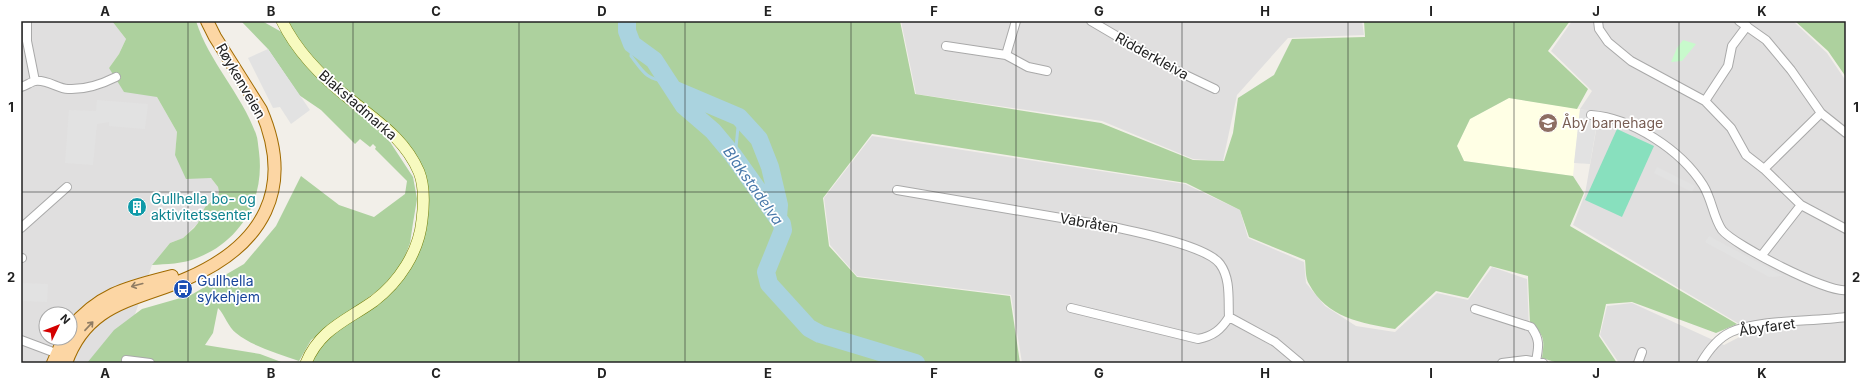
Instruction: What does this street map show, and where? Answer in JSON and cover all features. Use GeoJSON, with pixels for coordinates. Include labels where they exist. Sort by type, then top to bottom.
{"type":"FeatureCollection","features":[{"type":"Feature","properties":{"kind":"main road","name":"Røykenveien"},"geometry":{"type":"LineString","coordinates":[[61,359],[89,326],[111,308],[139,295],[186,279],[215,264],[241,245],[260,221],[268,207],[272,192],[274,165],[268,132],[261,110],[215,37],[207,21]]}},
{"type":"Feature","properties":{"kind":"main road","name":"Blakstadmarka"},"geometry":{"type":"LineString","coordinates":[[282,21],[288,34],[316,69],[350,99],[394,134],[416,166],[420,176],[423,192],[424,210],[418,239],[403,269],[384,292],[324,334],[310,352],[306,363]]}},
{"type":"Feature","properties":{"kind":"main road","name":"Røykenveien"},"geometry":{"type":"LineString","coordinates":[[78,321],[95,304],[116,292],[215,264]]}},
{"type":"Feature","properties":{"kind":"main road"},"geometry":{"type":"LineString","coordinates":[[61,359],[63,346]]}},
{"type":"Feature","properties":{"kind":"street"},"geometry":{"type":"LineString","coordinates":[[27,21],[27,41],[35,81]]}},
{"type":"Feature","properties":{"kind":"street"},"geometry":{"type":"LineString","coordinates":[[1006,55],[1016,21]]}},
{"type":"Feature","properties":{"kind":"street","name":"Ridderkleiva"},"geometry":{"type":"LineString","coordinates":[[1091,21],[1171,68],[1215,89]]}},
{"type":"Feature","properties":{"kind":"street"},"geometry":{"type":"LineString","coordinates":[[1598,21],[1599,29],[1608,42],[1632,61],[1705,101],[1731,128],[1746,155],[1764,169],[1801,205],[1846,229]]}},
{"type":"Feature","properties":{"kind":"street"},"geometry":{"type":"LineString","coordinates":[[1739,21],[1766,40],[1792,70],[1821,114],[1846,133]]}},
{"type":"Feature","properties":{"kind":"street"},"geometry":{"type":"LineString","coordinates":[[1705,101],[1728,66],[1732,46],[1747,26]]}},
{"type":"Feature","properties":{"kind":"street"},"geometry":{"type":"LineString","coordinates":[[946,46],[1006,55],[1028,67],[1047,71]]}},
{"type":"Feature","properties":{"kind":"street"},"geometry":{"type":"LineString","coordinates":[[21,87],[35,81],[68,89],[84,88],[116,77]]}},
{"type":"Feature","properties":{"kind":"street"},"geometry":{"type":"LineString","coordinates":[[1764,169],[1821,114]]}},
{"type":"Feature","properties":{"kind":"street"},"geometry":{"type":"LineString","coordinates":[[1591,115],[1607,116],[1620,120],[1647,133],[1673,152],[1687,165],[1704,186],[1722,230],[1731,239],[1819,284],[1835,290],[1846,290]]}},
{"type":"Feature","properties":{"kind":"street"},"geometry":{"type":"LineString","coordinates":[[21,228],[67,187]]}},
{"type":"Feature","properties":{"kind":"street","name":"Vabråten"},"geometry":{"type":"LineString","coordinates":[[897,190],[1114,227],[1148,235],[1202,251],[1220,263],[1227,280],[1229,317]]}},
{"type":"Feature","properties":{"kind":"street"},"geometry":{"type":"LineString","coordinates":[[1762,256],[1801,205]]}},
{"type":"Feature","properties":{"kind":"street"},"geometry":{"type":"LineString","coordinates":[[1071,308],[1198,339],[1210,337],[1218,331],[1229,317],[1275,342],[1300,363]]}},
{"type":"Feature","properties":{"kind":"street"},"geometry":{"type":"LineString","coordinates":[[1475,308],[1531,327],[1537,334],[1540,343],[1540,362],[1502,363]]}},
{"type":"Feature","properties":{"kind":"street","name":"Åbyfaret"},"geometry":{"type":"LineString","coordinates":[[1701,363],[1714,345],[1729,333],[1749,326],[1846,317]]}},
{"type":"Feature","properties":{"kind":"street"},"geometry":{"type":"LineString","coordinates":[[21,340],[61,359]]}},
{"type":"Feature","properties":{"kind":"street"},"geometry":{"type":"LineString","coordinates":[[1638,363],[1642,352]]}},
{"type":"Feature","properties":{"kind":"street"},"geometry":{"type":"LineString","coordinates":[[126,360],[150,363]]}},
{"type":"Feature","properties":{"kind":"shaded area"},"geometry":{"type":"Polygon","coordinates":[[[21,21],[112,21],[126,39],[119,54],[109,68],[157,97],[177,132],[175,155],[211,178],[218,187],[219,192],[217,197],[208,203],[198,223],[183,238],[170,243],[152,265],[123,349],[160,363],[21,363],[21,21]]]}},
{"type":"Feature","properties":{"kind":"shaded area"},"geometry":{"type":"Polygon","coordinates":[[[901,21],[1362,21],[1364,35],[1288,38],[1237,95],[1223,161],[1193,159],[1102,121],[916,94],[901,21]]]}},
{"type":"Feature","properties":{"kind":"shaded area"},"geometry":{"type":"Polygon","coordinates":[[[1572,21],[1793,21],[1827,53],[1846,81],[1846,363],[1619,363],[1600,335],[1607,306],[1632,303],[1724,345],[1751,331],[1573,225],[1585,194],[1599,113],[1580,109],[1592,91],[1551,51],[1572,21]]]}},
{"type":"Feature","properties":{"kind":"shaded area"},"geometry":{"type":"Polygon","coordinates":[[[268,49],[310,110],[291,124],[280,107],[273,108],[248,58],[268,49]]]}},
{"type":"Feature","properties":{"kind":"shaded area"},"geometry":{"type":"Polygon","coordinates":[[[1509,98],[1580,109],[1573,176],[1464,161],[1457,146],[1470,119],[1509,98]]]}},
{"type":"Feature","properties":{"kind":"shaded area"},"geometry":{"type":"Polygon","coordinates":[[[97,100],[148,104],[145,129],[109,126],[109,122],[97,124],[93,165],[65,163],[69,110],[96,111],[97,100]]]}},
{"type":"Feature","properties":{"kind":"shaded area"},"geometry":{"type":"Polygon","coordinates":[[[1580,109],[1599,112],[1590,164],[1574,163],[1580,109]]]}},
{"type":"Feature","properties":{"kind":"shaded area"},"geometry":{"type":"Polygon","coordinates":[[[872,136],[1185,184],[1240,210],[1248,238],[1304,262],[1306,283],[1325,306],[1356,326],[1395,332],[1437,293],[1468,300],[1492,267],[1527,279],[1529,329],[1537,334],[1539,359],[1551,363],[1022,363],[1011,295],[857,276],[830,245],[824,198],[872,136]]]}},
{"type":"Feature","properties":{"kind":"shaded area"},"geometry":{"type":"Polygon","coordinates":[[[1657,167],[1695,186],[1692,192],[1654,173],[1657,167]]]}},
{"type":"Feature","properties":{"kind":"shaded area"},"geometry":{"type":"Polygon","coordinates":[[[1709,236],[1783,276],[1769,277],[1705,242],[1709,236]]]}},
{"type":"Feature","properties":{"kind":"shaded area"},"geometry":{"type":"Polygon","coordinates":[[[21,283],[48,284],[47,302],[21,301],[21,283]]]}},
{"type":"Feature","properties":{"kind":"green space"},"geometry":{"type":"Polygon","coordinates":[[[112,21],[196,21],[209,50],[250,119],[257,136],[260,169],[258,186],[254,202],[247,216],[238,229],[226,241],[213,250],[192,260],[152,265],[170,243],[183,238],[194,228],[198,223],[205,207],[217,197],[219,192],[218,187],[211,178],[186,179],[175,155],[177,132],[157,97],[124,92],[109,68],[119,54],[126,39],[112,21]]]}},
{"type":"Feature","properties":{"kind":"green space"},"geometry":{"type":"Polygon","coordinates":[[[241,21],[262,21],[287,35],[390,142],[413,177],[417,199],[410,243],[402,264],[381,288],[311,340],[299,361],[266,349],[243,338],[233,330],[218,308],[213,333],[205,345],[260,354],[284,363],[87,363],[114,330],[142,309],[191,295],[244,264],[276,226],[301,176],[339,205],[374,217],[405,194],[407,181],[375,149],[376,147],[373,144],[370,147],[360,139],[355,144],[321,110],[299,95],[268,49],[241,21]]]}},
{"type":"Feature","properties":{"kind":"green space"},"geometry":{"type":"Polygon","coordinates":[[[286,21],[900,21],[915,94],[1101,123],[1193,160],[1224,161],[1233,133],[1238,98],[1274,75],[1292,39],[1365,37],[1364,21],[1570,21],[1548,51],[1588,89],[1577,109],[1509,98],[1470,119],[1457,146],[1464,161],[1573,176],[1584,193],[1570,226],[1737,324],[1716,333],[1632,302],[1606,304],[1599,336],[1617,363],[1558,363],[1542,358],[1543,339],[1539,332],[1530,324],[1528,276],[1490,266],[1468,298],[1436,291],[1395,329],[1370,324],[1346,317],[1325,305],[1316,295],[1308,282],[1305,260],[1249,237],[1240,210],[1186,183],[872,134],[823,198],[829,246],[857,277],[1010,296],[1020,363],[305,363],[307,357],[406,269],[423,211],[417,175],[393,137],[318,68],[286,21]]]}},
{"type":"Feature","properties":{"kind":"green space"},"geometry":{"type":"Polygon","coordinates":[[[1795,21],[1846,21],[1846,77],[1828,51],[1795,21]]]}},
{"type":"Feature","properties":{"kind":"green space"},"geometry":{"type":"Polygon","coordinates":[[[1683,40],[1696,44],[1682,61],[1671,62],[1677,48],[1683,40]]]}},
{"type":"Feature","properties":{"kind":"green space"},"geometry":{"type":"Polygon","coordinates":[[[1617,129],[1654,146],[1622,217],[1585,200],[1617,129]]]}},
{"type":"Feature","properties":{"kind":"waterway","name":"Blakstadelva"},"geometry":{"type":"LineString","coordinates":[[627,21],[627,31],[632,44],[654,60],[684,106],[713,131],[733,155],[782,224],[783,230],[766,272],[769,284],[809,328],[820,334],[916,363]]}},
{"type":"Feature","properties":{"kind":"waterway"},"geometry":{"type":"LineString","coordinates":[[632,44],[631,56],[643,71],[654,79],[667,82]]}},
{"type":"Feature","properties":{"kind":"waterway"},"geometry":{"type":"LineString","coordinates":[[673,89],[739,117],[759,139],[770,167],[779,205],[778,217]]}},
{"type":"Feature","properties":{"kind":"waterway"},"geometry":{"type":"LineString","coordinates":[[735,157],[739,117]]}},
{"type":"Feature","properties":{"kind":"place","name":"Åby barnehage"},"geometry":{"type":"Point","coordinates":[1548,123]}},
{"type":"Feature","properties":{"kind":"place","name":"Gullhella bo- og aktivitetssenter"},"geometry":{"type":"Point","coordinates":[137,207]}},
{"type":"Feature","properties":{"kind":"place","name":"Gullhella sykehjem"},"geometry":{"type":"Point","coordinates":[183,289]}}]}
